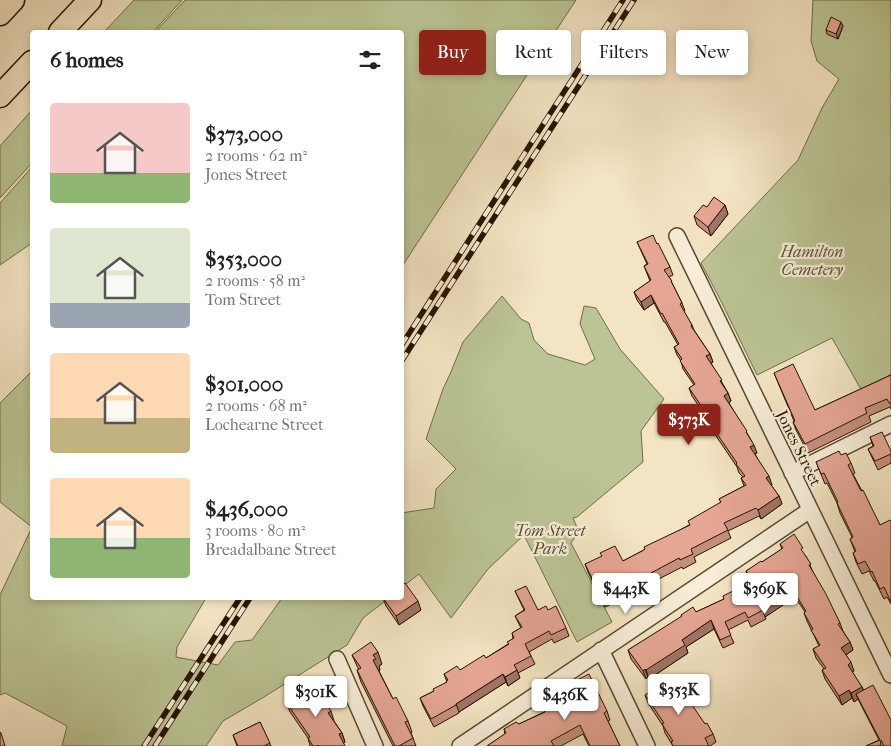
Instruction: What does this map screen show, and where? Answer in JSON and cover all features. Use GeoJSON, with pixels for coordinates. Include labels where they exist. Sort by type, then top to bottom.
{"type":"FeatureCollection","features":[{"type":"Feature","properties":{"kind":"highway"},"geometry":{"type":"LineString","coordinates":[[0,14],[13,0]]}},
{"type":"Feature","properties":{"kind":"highway"},"geometry":{"type":"LineString","coordinates":[[62,30],[90,0]]}},
{"type":"Feature","properties":{"kind":"highway"},"geometry":{"type":"LineString","coordinates":[[0,96],[30,64]]}},
{"type":"Feature","properties":{"kind":"street","name":"Jones Street"},"geometry":{"type":"LineString","coordinates":[[677,236],[891,675]]}},
{"type":"Feature","properties":{"kind":"street"},"geometry":{"type":"LineString","coordinates":[[792,473],[891,424]]}},
{"type":"Feature","properties":{"kind":"street"},"geometry":{"type":"LineString","coordinates":[[460,746],[810,510]]}},
{"type":"Feature","properties":{"kind":"street"},"geometry":{"type":"LineString","coordinates":[[601,650],[647,746]]}},
{"type":"Feature","properties":{"kind":"street"},"geometry":{"type":"LineString","coordinates":[[337,659],[375,746]]}},
{"type":"Feature","properties":{"kind":"green space"},"geometry":{"type":"Polygon","coordinates":[[[134,0],[182,0],[155,30],[106,30],[134,0]]]}},
{"type":"Feature","properties":{"kind":"green space"},"geometry":{"type":"Polygon","coordinates":[[[185,0],[576,0],[556,30],[496,30],[496,75],[527,75],[404,263],[404,30],[157,30],[185,0]]]}},
{"type":"Feature","properties":{"kind":"green space","name":"Hamilton Cemetery"},"geometry":{"type":"Polygon","coordinates":[[[813,0],[891,0],[891,374],[863,393],[832,338],[757,375],[701,263],[798,160],[822,108],[839,79],[817,61],[811,41],[813,0]]]}},
{"type":"Feature","properties":{"kind":"green space"},"geometry":{"type":"Polygon","coordinates":[[[30,112],[30,165],[0,198],[0,146],[30,112]]]}},
{"type":"Feature","properties":{"kind":"green space"},"geometry":{"type":"Polygon","coordinates":[[[30,169],[30,244],[0,265],[0,203],[30,169]]]}},
{"type":"Feature","properties":{"kind":"green space","name":"Tom Street Park"},"geometry":{"type":"Polygon","coordinates":[[[502,296],[521,319],[529,323],[534,340],[548,354],[585,365],[595,359],[580,324],[584,306],[596,308],[620,349],[664,399],[641,431],[643,462],[577,517],[573,518],[579,532],[571,543],[612,622],[577,642],[524,535],[488,569],[451,618],[419,574],[404,586],[404,513],[434,508],[436,489],[456,469],[426,439],[443,389],[463,342],[502,296]]]}},
{"type":"Feature","properties":{"kind":"green space"},"geometry":{"type":"Polygon","coordinates":[[[30,373],[30,525],[0,502],[0,403],[30,373]]]}},
{"type":"Feature","properties":{"kind":"green space"},"geometry":{"type":"Polygon","coordinates":[[[30,531],[30,600],[205,600],[177,647],[176,657],[218,665],[235,642],[252,640],[281,600],[386,600],[363,618],[347,645],[223,721],[206,746],[62,746],[67,726],[5,693],[0,695],[0,595],[30,531]]]}},
{"type":"Feature","properties":{"kind":"building"},"geometry":{"type":"Polygon","coordinates":[[[831,17],[841,22],[836,34],[826,30],[831,17]]]}},
{"type":"Feature","properties":{"kind":"building"},"geometry":{"type":"Polygon","coordinates":[[[714,197],[725,205],[708,227],[694,216],[703,205],[707,207],[714,197]]]}},
{"type":"Feature","properties":{"kind":"building"},"geometry":{"type":"Polygon","coordinates":[[[653,235],[670,267],[664,270],[672,281],[682,303],[680,304],[691,326],[710,354],[706,356],[728,393],[724,396],[747,431],[754,445],[750,447],[769,476],[766,478],[779,496],[758,510],[756,508],[724,523],[728,530],[691,549],[693,554],[680,560],[679,558],[651,573],[653,576],[637,583],[636,580],[615,589],[617,592],[602,599],[585,564],[602,556],[600,553],[615,546],[623,561],[645,549],[644,547],[690,525],[688,521],[721,502],[719,499],[746,485],[741,478],[745,476],[689,388],[695,384],[680,361],[682,359],[674,347],[679,344],[662,313],[651,295],[641,302],[634,292],[651,280],[644,266],[648,264],[637,242],[653,235]]]}},
{"type":"Feature","properties":{"kind":"building"},"geometry":{"type":"Polygon","coordinates":[[[793,364],[815,410],[891,375],[891,403],[887,399],[865,408],[867,413],[805,444],[793,422],[795,421],[774,373],[793,364]]]}},
{"type":"Feature","properties":{"kind":"building"},"geometry":{"type":"Polygon","coordinates":[[[882,432],[891,454],[875,461],[868,449],[874,446],[870,437],[882,432]]]}},
{"type":"Feature","properties":{"kind":"building"},"geometry":{"type":"Polygon","coordinates":[[[839,451],[841,455],[846,453],[851,463],[848,465],[880,525],[891,521],[891,602],[884,587],[880,589],[865,561],[858,564],[853,553],[856,551],[850,539],[853,537],[824,473],[821,474],[816,462],[839,451]]]}},
{"type":"Feature","properties":{"kind":"building"},"geometry":{"type":"Polygon","coordinates":[[[794,534],[826,594],[840,623],[838,624],[850,642],[841,648],[851,662],[848,665],[862,687],[851,693],[849,690],[839,696],[822,670],[826,668],[813,649],[820,645],[804,613],[806,611],[792,589],[762,608],[763,610],[748,618],[745,612],[725,622],[731,635],[720,640],[711,620],[682,640],[685,645],[643,671],[628,650],[693,607],[696,612],[724,599],[723,596],[733,591],[734,594],[754,583],[746,571],[783,548],[780,544],[794,534]]]}},
{"type":"Feature","properties":{"kind":"building"},"geometry":{"type":"Polygon","coordinates":[[[404,584],[418,601],[396,616],[384,600],[404,600],[404,584]]]}},
{"type":"Feature","properties":{"kind":"building"},"geometry":{"type":"Polygon","coordinates":[[[526,586],[538,610],[546,606],[548,610],[556,606],[566,628],[551,635],[549,631],[525,644],[531,656],[514,665],[517,670],[505,677],[503,674],[431,719],[420,698],[447,682],[448,680],[444,674],[457,666],[460,670],[484,655],[486,658],[509,644],[507,642],[514,638],[512,633],[522,627],[515,616],[525,610],[515,591],[526,586]]]}},
{"type":"Feature","properties":{"kind":"building"},"geometry":{"type":"Polygon","coordinates":[[[371,642],[378,652],[373,655],[376,659],[373,660],[393,699],[396,697],[408,721],[405,722],[413,738],[399,746],[395,746],[357,670],[361,668],[352,655],[371,642]]]}},
{"type":"Feature","properties":{"kind":"building"},"geometry":{"type":"Polygon","coordinates":[[[589,674],[607,711],[604,713],[620,746],[590,746],[580,725],[551,741],[554,746],[487,746],[506,733],[504,729],[516,722],[519,724],[545,712],[544,710],[573,694],[569,684],[589,674]]]}},
{"type":"Feature","properties":{"kind":"building"},"geometry":{"type":"Polygon","coordinates":[[[673,680],[684,698],[686,696],[713,734],[705,738],[709,746],[673,746],[671,742],[673,741],[662,724],[664,723],[645,695],[665,682],[666,684],[673,680]]]}},
{"type":"Feature","properties":{"kind":"building"},"geometry":{"type":"Polygon","coordinates":[[[313,683],[331,711],[328,713],[342,733],[339,734],[345,746],[313,746],[308,738],[310,737],[286,702],[313,683]]]}},
{"type":"Feature","properties":{"kind":"building"},"geometry":{"type":"Polygon","coordinates":[[[873,685],[891,720],[891,746],[884,746],[881,740],[880,746],[866,746],[880,740],[856,694],[873,685]]]}},
{"type":"Feature","properties":{"kind":"building"},"geometry":{"type":"Polygon","coordinates":[[[260,722],[270,743],[264,746],[238,746],[233,735],[260,722]]]}},
{"type":"Feature","properties":{"kind":"building"},"geometry":{"type":"Polygon","coordinates":[[[1,733],[5,746],[0,746],[1,733]]]}},
{"type":"Feature","properties":{"kind":"railway"},"geometry":{"type":"LineString","coordinates":[[404,341],[623,0]]}},
{"type":"Feature","properties":{"kind":"railway"},"geometry":{"type":"LineString","coordinates":[[404,357],[634,0]]}},
{"type":"Feature","properties":{"kind":"railway"},"geometry":{"type":"LineString","coordinates":[[144,746],[239,600]]}},
{"type":"Feature","properties":{"kind":"railway"},"geometry":{"type":"LineString","coordinates":[[155,746],[249,600]]}}]}
